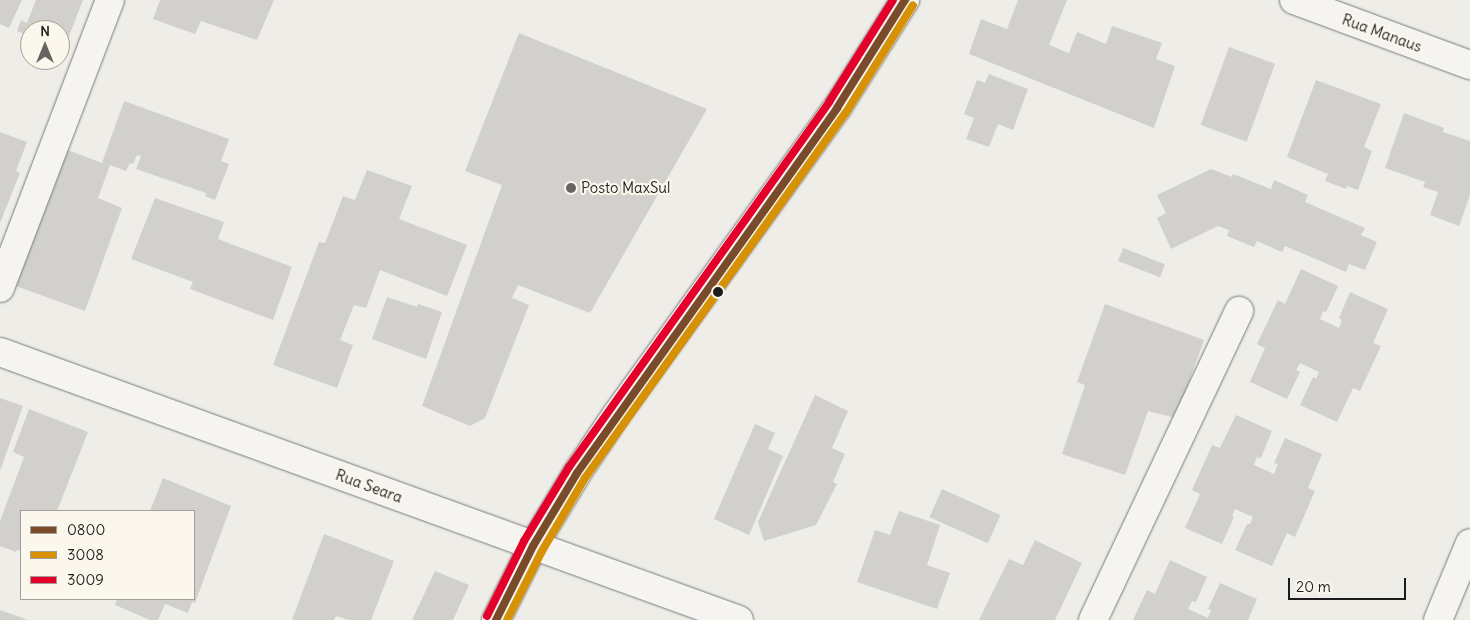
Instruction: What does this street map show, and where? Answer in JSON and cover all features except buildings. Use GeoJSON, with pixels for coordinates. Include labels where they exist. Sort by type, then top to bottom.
{"type":"FeatureCollection","features":[{"type":"Feature","properties":{"kind":"street"},"geometry":{"type":"LineString","coordinates":[[0,288],[110,0]]}},
{"type":"Feature","properties":{"kind":"street"},"geometry":{"type":"LineString","coordinates":[[496,620],[534,546],[617,414],[837,108],[905,0]]}},
{"type":"Feature","properties":{"kind":"street","name":"Rua Manaus"},"geometry":{"type":"LineString","coordinates":[[1294,0],[1470,65]]}},
{"type":"Feature","properties":{"kind":"street"},"geometry":{"type":"LineString","coordinates":[[1093,620],[1239,311]]}},
{"type":"Feature","properties":{"kind":"street","name":"Rua Seara"},"geometry":{"type":"LineString","coordinates":[[0,352],[739,620]]}},
{"type":"Feature","properties":{"kind":"street"},"geometry":{"type":"LineString","coordinates":[[1438,620],[1470,543]]}},
{"type":"Feature","properties":{"kind":"transit line","name":"3009"},"geometry":{"type":"LineString","coordinates":[[487,616],[524,541],[569,467],[829,102],[893,0]]}},
{"type":"Feature","properties":{"kind":"transit line","name":"0800"},"geometry":{"type":"LineString","coordinates":[[496,620],[533,546],[577,473],[837,108],[905,0]]}},
{"type":"Feature","properties":{"kind":"transit line","name":"3008"},"geometry":{"type":"LineString","coordinates":[[507,620],[542,551],[585,478],[845,114],[913,5]]}},
{"type":"Feature","properties":{"kind":"place","name":"Posto MaxSul"},"geometry":{"type":"Point","coordinates":[571,188]}}]}
